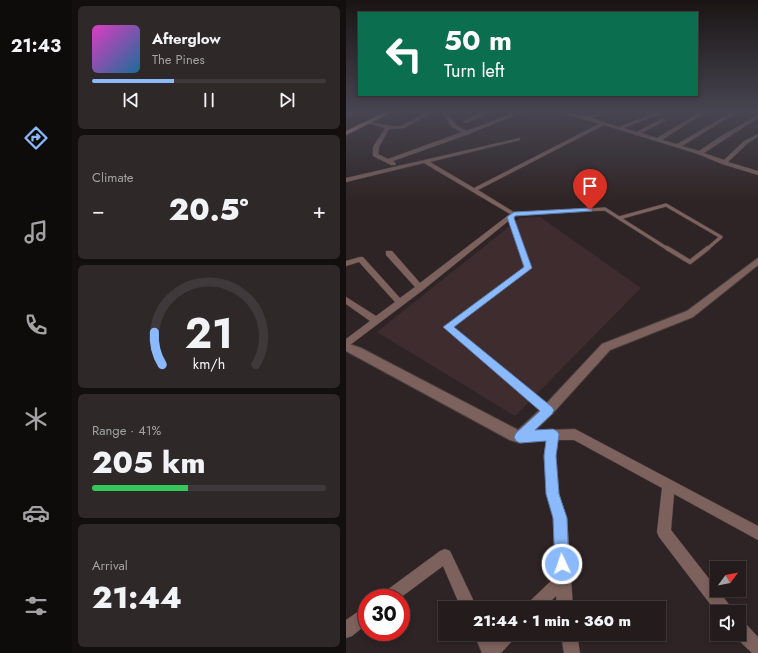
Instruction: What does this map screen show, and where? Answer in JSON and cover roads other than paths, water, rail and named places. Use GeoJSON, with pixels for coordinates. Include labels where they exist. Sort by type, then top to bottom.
{"type":"FeatureCollection","features":[{"type":"Feature","properties":{"kind":"street"},"geometry":{"type":"LineString","coordinates":[[379,141],[376,147],[375,155],[381,160],[389,161],[444,141]]}},
{"type":"Feature","properties":{"kind":"street"},"geometry":{"type":"LineString","coordinates":[[346,180],[508,141]]}},
{"type":"Feature","properties":{"kind":"street"},"geometry":{"type":"LineString","coordinates":[[474,190],[568,141]]}},
{"type":"Feature","properties":{"kind":"street"},"geometry":{"type":"LineString","coordinates":[[663,141],[758,174]]}},
{"type":"Feature","properties":{"kind":"street"},"geometry":{"type":"LineString","coordinates":[[678,146],[686,141]]}},
{"type":"Feature","properties":{"kind":"street"},"geometry":{"type":"LineString","coordinates":[[700,153],[717,141]]}},
{"type":"Feature","properties":{"kind":"street"},"geometry":{"type":"LineString","coordinates":[[724,162],[750,141]]}},
{"type":"Feature","properties":{"kind":"street"},"geometry":{"type":"LineString","coordinates":[[389,161],[397,167]]}},
{"type":"Feature","properties":{"kind":"street"},"geometry":{"type":"LineString","coordinates":[[346,344],[512,216],[474,190],[425,161]]}},
{"type":"Feature","properties":{"kind":"street"},"geometry":{"type":"LineString","coordinates":[[390,253],[420,288]]}},
{"type":"Feature","properties":{"kind":"street"},"geometry":{"type":"LineString","coordinates":[[346,264],[360,259],[400,303]]}},
{"type":"Feature","properties":{"kind":"street"},"geometry":{"type":"LineString","coordinates":[[520,437],[548,410],[606,347],[690,314],[758,261]]}},
{"type":"Feature","properties":{"kind":"street"},"geometry":{"type":"LineString","coordinates":[[346,300],[376,321]]}},
{"type":"Feature","properties":{"kind":"street"},"geometry":{"type":"LineString","coordinates":[[346,347],[357,351],[514,436],[576,434],[758,533]]}},
{"type":"Feature","properties":{"kind":"street"},"geometry":{"type":"LineString","coordinates":[[553,434],[550,463],[553,494],[560,518],[564,601]]}},
{"type":"Feature","properties":{"kind":"street"},"geometry":{"type":"LineString","coordinates":[[669,484],[664,532],[721,605]]}},
{"type":"Feature","properties":{"kind":"street"},"geometry":{"type":"LineString","coordinates":[[400,589],[445,556],[466,601]]}},
{"type":"Feature","properties":{"kind":"street"},"geometry":{"type":"LineString","coordinates":[[540,601],[563,580]]}},
{"type":"Feature","properties":{"kind":"street"},"geometry":{"type":"LineString","coordinates":[[346,630],[358,621]]}},
{"type":"Feature","properties":{"kind":"street"},"geometry":{"type":"LineString","coordinates":[[746,636],[758,648]]}},
{"type":"Feature","properties":{"kind":"street"},"geometry":{"type":"LineString","coordinates":[[485,641],[490,653],[500,641]]}},
{"type":"Feature","properties":{"kind":"street"},"geometry":{"type":"LineString","coordinates":[[570,641],[572,653]]}},
{"type":"Feature","properties":{"kind":"lane"},"geometry":{"type":"LineString","coordinates":[[548,410],[447,327],[528,268],[512,216],[605,209],[619,218],[690,262],[721,236],[666,205],[619,218]]}}]}
